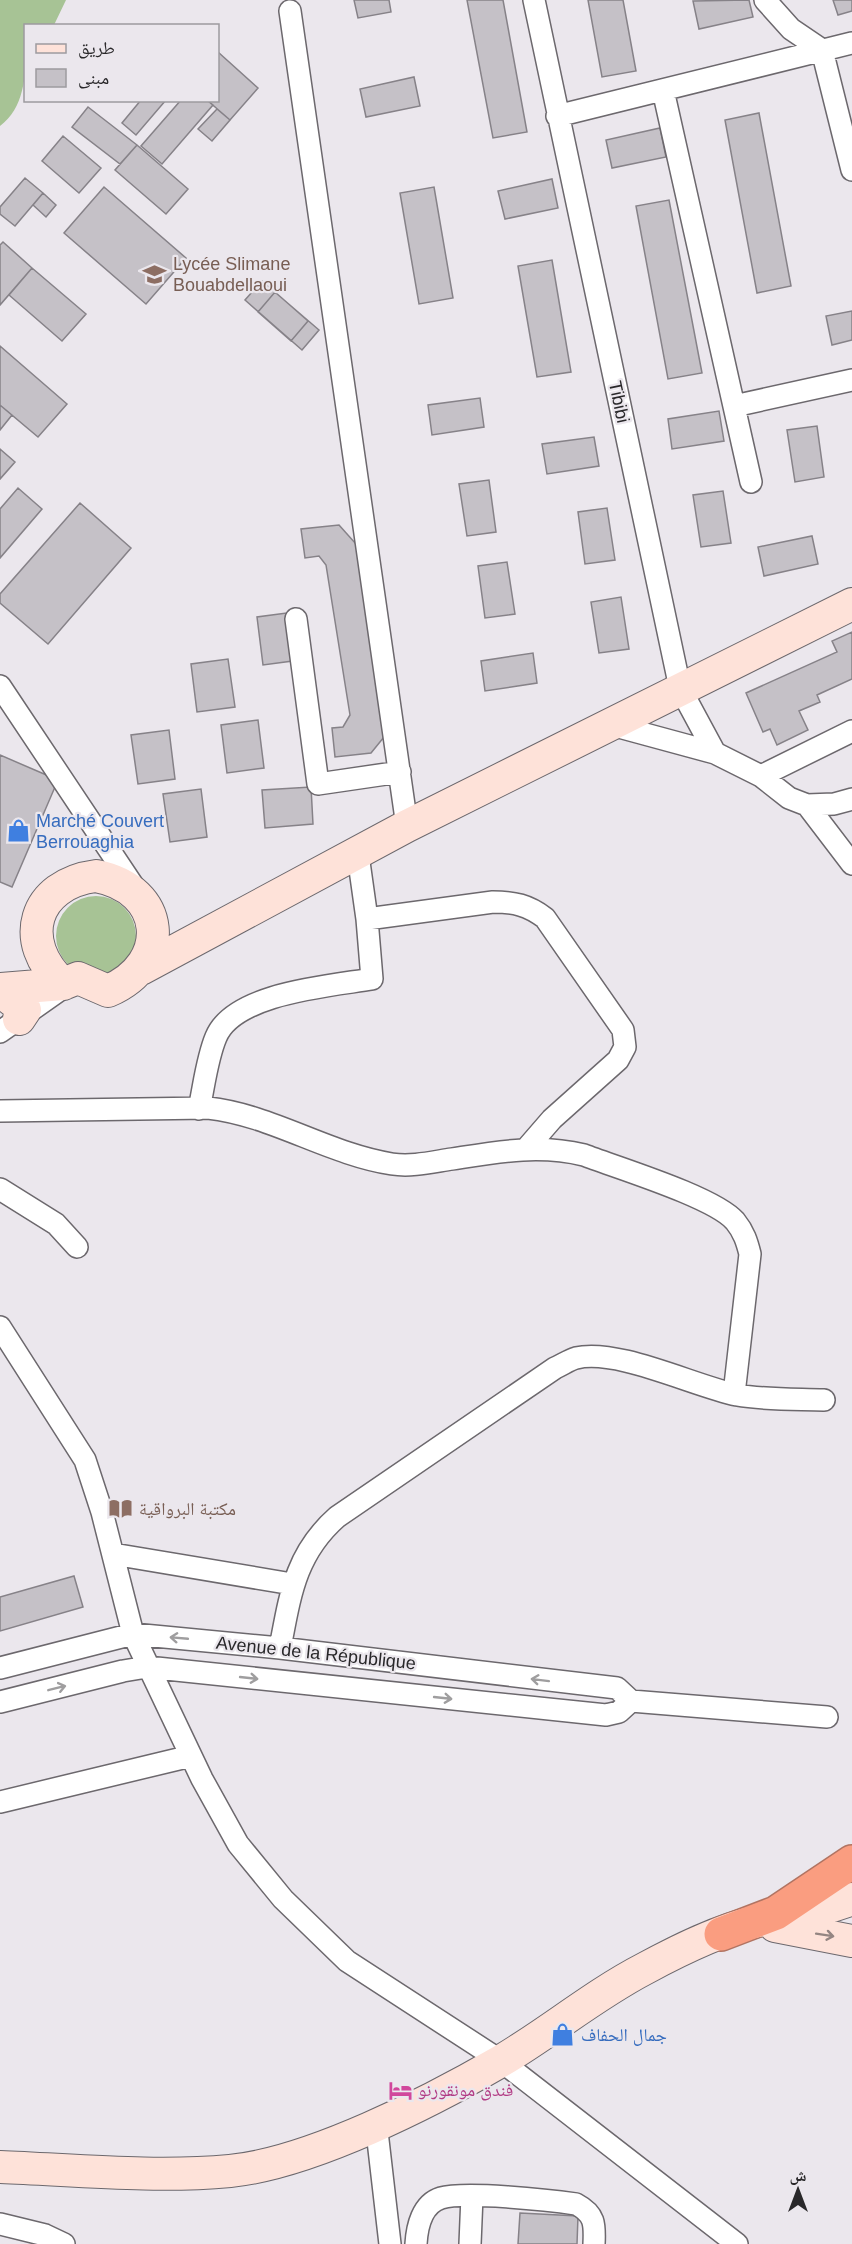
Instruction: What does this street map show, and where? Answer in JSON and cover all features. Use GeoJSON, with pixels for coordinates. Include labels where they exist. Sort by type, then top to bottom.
{"type":"FeatureCollection","features":[{"type":"Feature","properties":{"kind":"highway"},"geometry":{"type":"LineString","coordinates":[[721,1934],[776,1913],[852,1862]]}},
{"type":"Feature","properties":{"kind":"street","name":"Tibibi"},"geometry":{"type":"LineString","coordinates":[[534,0],[680,687],[715,753]]}},
{"type":"Feature","properties":{"kind":"street"},"geometry":{"type":"LineString","coordinates":[[765,0],[791,29],[822,50],[852,170]]}},
{"type":"Feature","properties":{"kind":"street"},"geometry":{"type":"LineString","coordinates":[[290,11],[408,826]]}},
{"type":"Feature","properties":{"kind":"street"},"geometry":{"type":"LineString","coordinates":[[557,116],[852,43]]}},
{"type":"Feature","properties":{"kind":"street"},"geometry":{"type":"LineString","coordinates":[[663,90],[751,482]]}},
{"type":"Feature","properties":{"kind":"street"},"geometry":{"type":"LineString","coordinates":[[734,406],[852,380]]}},
{"type":"Feature","properties":{"kind":"street"},"geometry":{"type":"LineString","coordinates":[[141,969],[358,855],[408,826],[680,687],[852,604]]}},
{"type":"Feature","properties":{"kind":"street"},"geometry":{"type":"LineString","coordinates":[[296,619],[318,784],[400,772]]}},
{"type":"Feature","properties":{"kind":"street"},"geometry":{"type":"LineString","coordinates":[[0,686],[146,906],[153,925],[151,951],[141,969],[127,983],[108,991],[71,981],[48,970],[36,941],[37,921],[45,903],[59,887],[77,878],[96,876],[116,880],[134,890],[146,906]]}},
{"type":"Feature","properties":{"kind":"street"},"geometry":{"type":"LineString","coordinates":[[608,724],[715,753],[761,776],[789,798],[807,805],[834,804],[852,800]]}},
{"type":"Feature","properties":{"kind":"street"},"geometry":{"type":"LineString","coordinates":[[761,776],[852,731]]}},
{"type":"Feature","properties":{"kind":"street"},"geometry":{"type":"LineString","coordinates":[[807,805],[852,864]]}},
{"type":"Feature","properties":{"kind":"street"},"geometry":{"type":"LineString","coordinates":[[198,1109],[216,1036],[238,1013],[280,995],[372,979],[358,855]]}},
{"type":"Feature","properties":{"kind":"street"},"geometry":{"type":"LineString","coordinates":[[367,919],[493,902],[514,902],[531,908],[545,918],[617,1020],[623,1030],[625,1047],[618,1060],[552,1119],[526,1149]]}},
{"type":"Feature","properties":{"kind":"street"},"geometry":{"type":"LineString","coordinates":[[0,990],[71,981]]}},
{"type":"Feature","properties":{"kind":"street"},"geometry":{"type":"LineString","coordinates":[[9,1025],[71,981]]}},
{"type":"Feature","properties":{"kind":"street"},"geometry":{"type":"LineString","coordinates":[[0,990],[25,1010],[9,1025]]}},
{"type":"Feature","properties":{"kind":"street"},"geometry":{"type":"LineString","coordinates":[[0,1111],[232,1110],[367,1158],[394,1164],[420,1164],[526,1149],[563,1150],[584,1155],[714,1205],[734,1220],[747,1238],[750,1254],[734,1394]]}},
{"type":"Feature","properties":{"kind":"street"},"geometry":{"type":"LineString","coordinates":[[0,1189],[56,1224],[77,1247]]}},
{"type":"Feature","properties":{"kind":"street"},"geometry":{"type":"LineString","coordinates":[[0,1327],[85,1460],[113,1554],[133,1634],[191,1756],[238,1844],[283,1899],[347,1961],[501,2061],[737,2244]]}},
{"type":"Feature","properties":{"kind":"street"},"geometry":{"type":"LineString","coordinates":[[280,1648],[292,1584],[312,1543],[337,1517],[555,1368],[576,1358],[599,1357],[623,1361],[734,1394],[758,1398],[824,1400]]}},
{"type":"Feature","properties":{"kind":"street"},"geometry":{"type":"LineString","coordinates":[[113,1554],[292,1584]]}},
{"type":"Feature","properties":{"kind":"street","name":"Avenue de la République"},"geometry":{"type":"LineString","coordinates":[[0,1668],[133,1634],[280,1648],[617,1688],[631,1701],[827,1716]]}},
{"type":"Feature","properties":{"kind":"street","name":"Avenue de la République"},"geometry":{"type":"LineString","coordinates":[[0,1702],[147,1667],[606,1715],[619,1712],[631,1701]]}},
{"type":"Feature","properties":{"kind":"street"},"geometry":{"type":"LineString","coordinates":[[0,1802],[191,1756]]}},
{"type":"Feature","properties":{"kind":"street"},"geometry":{"type":"LineString","coordinates":[[0,2167],[144,2173],[231,2170],[301,2155],[376,2123],[501,2061],[642,1970],[721,1934],[757,1921],[826,1909],[852,1899]]}},
{"type":"Feature","properties":{"kind":"street"},"geometry":{"type":"LineString","coordinates":[[757,1921],[795,1932],[852,1941]]}},
{"type":"Feature","properties":{"kind":"street"},"geometry":{"type":"LineString","coordinates":[[376,2123],[390,2244]]}},
{"type":"Feature","properties":{"kind":"street"},"geometry":{"type":"LineString","coordinates":[[416,2244],[420,2219],[429,2206],[441,2198],[472,2196],[576,2204],[588,2210],[595,2222],[594,2244]]}},
{"type":"Feature","properties":{"kind":"street"},"geometry":{"type":"LineString","coordinates":[[470,2244],[472,2196]]}},
{"type":"Feature","properties":{"kind":"street"},"geometry":{"type":"LineString","coordinates":[[0,2224],[45,2235],[64,2244]]}},
{"type":"Feature","properties":{"kind":"green space"},"geometry":{"type":"Polygon","coordinates":[[[0,0],[66,0],[54,24],[24,24],[24,80],[21,93],[10,117],[0,126],[0,0]]]}},
{"type":"Feature","properties":{"kind":"green space"},"geometry":{"type":"Polygon","coordinates":[[[96,896],[111,899],[124,908],[133,921],[136,936],[133,951],[124,964],[111,973],[96,976],[81,973],[68,964],[59,951],[56,936],[59,921],[68,908],[81,899],[96,896]]]}},
{"type":"Feature","properties":{"kind":"building"},"geometry":{"type":"Polygon","coordinates":[[[354,0],[389,0],[391,12],[358,18],[354,0]]]}},
{"type":"Feature","properties":{"kind":"building"},"geometry":{"type":"Polygon","coordinates":[[[467,0],[503,0],[527,132],[493,138],[467,0]]]}},
{"type":"Feature","properties":{"kind":"building"},"geometry":{"type":"Polygon","coordinates":[[[588,0],[623,0],[636,71],[602,77],[588,0]]]}},
{"type":"Feature","properties":{"kind":"building"},"geometry":{"type":"Polygon","coordinates":[[[749,0],[753,17],[699,29],[693,1],[749,0]]]}},
{"type":"Feature","properties":{"kind":"building"},"geometry":{"type":"Polygon","coordinates":[[[833,0],[852,0],[852,11],[838,15],[833,0]]]}},
{"type":"Feature","properties":{"kind":"building"},"geometry":{"type":"Polygon","coordinates":[[[219,53],[258,88],[230,120],[209,102],[219,102],[219,53]]]}},
{"type":"Feature","properties":{"kind":"building"},"geometry":{"type":"Polygon","coordinates":[[[414,77],[420,106],[366,117],[360,89],[414,77]]]}},
{"type":"Feature","properties":{"kind":"building"},"geometry":{"type":"Polygon","coordinates":[[[139,102],[164,102],[136,135],[122,123],[139,102]]]}},
{"type":"Feature","properties":{"kind":"building"},"geometry":{"type":"Polygon","coordinates":[[[179,102],[209,102],[213,105],[162,164],[141,146],[179,102]]]}},
{"type":"Feature","properties":{"kind":"building"},"geometry":{"type":"Polygon","coordinates":[[[88,107],[137,145],[120,164],[72,127],[88,107]]]}},
{"type":"Feature","properties":{"kind":"building"},"geometry":{"type":"Polygon","coordinates":[[[217,109],[230,120],[212,141],[198,129],[217,109]]]}},
{"type":"Feature","properties":{"kind":"building"},"geometry":{"type":"Polygon","coordinates":[[[759,113],[791,286],[757,293],[725,120],[759,113]]]}},
{"type":"Feature","properties":{"kind":"building"},"geometry":{"type":"Polygon","coordinates":[[[660,128],[666,157],[612,168],[606,140],[660,128]]]}},
{"type":"Feature","properties":{"kind":"building"},"geometry":{"type":"Polygon","coordinates":[[[63,136],[101,168],[79,193],[42,161],[63,136]]]}},
{"type":"Feature","properties":{"kind":"building"},"geometry":{"type":"Polygon","coordinates":[[[137,145],[188,189],[166,214],[115,170],[137,145]]]}},
{"type":"Feature","properties":{"kind":"building"},"geometry":{"type":"Polygon","coordinates":[[[25,178],[43,193],[15,226],[0,214],[0,207],[25,178]]]}},
{"type":"Feature","properties":{"kind":"building"},"geometry":{"type":"Polygon","coordinates":[[[552,179],[558,208],[505,219],[498,191],[552,179]]]}},
{"type":"Feature","properties":{"kind":"building"},"geometry":{"type":"Polygon","coordinates":[[[104,187],[186,258],[146,304],[64,233],[104,187]]]}},
{"type":"Feature","properties":{"kind":"building"},"geometry":{"type":"Polygon","coordinates":[[[434,187],[453,298],[419,304],[400,193],[434,187]]]}},
{"type":"Feature","properties":{"kind":"building"},"geometry":{"type":"Polygon","coordinates":[[[43,193],[56,205],[46,217],[33,205],[43,193]]]}},
{"type":"Feature","properties":{"kind":"building"},"geometry":{"type":"Polygon","coordinates":[[[669,200],[702,373],[668,379],[636,206],[669,200]]]}},
{"type":"Feature","properties":{"kind":"building"},"geometry":{"type":"Polygon","coordinates":[[[3,242],[32,268],[0,305],[0,245],[3,242]]]}},
{"type":"Feature","properties":{"kind":"building"},"geometry":{"type":"Polygon","coordinates":[[[552,260],[571,372],[537,377],[518,266],[552,260]]]}},
{"type":"Feature","properties":{"kind":"building"},"geometry":{"type":"Polygon","coordinates":[[[32,268],[86,314],[62,341],[9,295],[32,268]]]}},
{"type":"Feature","properties":{"kind":"building"},"geometry":{"type":"Polygon","coordinates":[[[262,281],[319,330],[302,350],[245,300],[262,281]]]}},
{"type":"Feature","properties":{"kind":"building"},"geometry":{"type":"Polygon","coordinates":[[[275,292],[308,321],[291,341],[258,312],[275,292]]]}},
{"type":"Feature","properties":{"kind":"building"},"geometry":{"type":"Polygon","coordinates":[[[852,311],[852,340],[832,345],[826,316],[852,311]]]}},
{"type":"Feature","properties":{"kind":"building"},"geometry":{"type":"Polygon","coordinates":[[[0,346],[67,404],[38,437],[0,405],[0,346]]]}},
{"type":"Feature","properties":{"kind":"building"},"geometry":{"type":"Polygon","coordinates":[[[480,398],[484,427],[432,435],[428,405],[480,398]]]}},
{"type":"Feature","properties":{"kind":"building"},"geometry":{"type":"Polygon","coordinates":[[[0,405],[12,415],[0,430],[0,405]]]}},
{"type":"Feature","properties":{"kind":"building"},"geometry":{"type":"Polygon","coordinates":[[[719,411],[724,441],[672,449],[668,419],[719,411]]]}},
{"type":"Feature","properties":{"kind":"building"},"geometry":{"type":"Polygon","coordinates":[[[817,426],[824,477],[795,482],[787,430],[817,426]]]}},
{"type":"Feature","properties":{"kind":"building"},"geometry":{"type":"Polygon","coordinates":[[[594,437],[599,466],[547,474],[542,444],[594,437]]]}},
{"type":"Feature","properties":{"kind":"building"},"geometry":{"type":"Polygon","coordinates":[[[0,449],[15,462],[0,479],[0,449]]]}},
{"type":"Feature","properties":{"kind":"building"},"geometry":{"type":"Polygon","coordinates":[[[489,480],[496,532],[467,536],[459,484],[489,480]]]}},
{"type":"Feature","properties":{"kind":"building"},"geometry":{"type":"Polygon","coordinates":[[[18,488],[42,509],[0,558],[0,509],[18,488]]]}},
{"type":"Feature","properties":{"kind":"building"},"geometry":{"type":"Polygon","coordinates":[[[723,491],[731,543],[701,547],[693,495],[723,491]]]}},
{"type":"Feature","properties":{"kind":"building"},"geometry":{"type":"Polygon","coordinates":[[[80,503],[131,548],[48,644],[0,603],[0,594],[80,503]]]}},
{"type":"Feature","properties":{"kind":"building"},"geometry":{"type":"Polygon","coordinates":[[[607,508],[615,560],[585,564],[578,512],[607,508]]]}},
{"type":"Feature","properties":{"kind":"building"},"geometry":{"type":"Polygon","coordinates":[[[339,525],[356,544],[384,737],[371,753],[335,757],[332,728],[343,727],[350,715],[326,565],[319,556],[305,558],[301,529],[339,525]]]}},
{"type":"Feature","properties":{"kind":"building"},"geometry":{"type":"Polygon","coordinates":[[[812,536],[818,564],[764,576],[758,547],[812,536]]]}},
{"type":"Feature","properties":{"kind":"building"},"geometry":{"type":"Polygon","coordinates":[[[507,562],[515,614],[485,618],[478,566],[507,562]]]}},
{"type":"Feature","properties":{"kind":"building"},"geometry":{"type":"Polygon","coordinates":[[[621,597],[629,649],[599,653],[591,602],[621,597]]]}},
{"type":"Feature","properties":{"kind":"building"},"geometry":{"type":"Polygon","coordinates":[[[294,612],[300,660],[263,665],[257,617],[294,612]]]}},
{"type":"Feature","properties":{"kind":"building"},"geometry":{"type":"Polygon","coordinates":[[[852,632],[852,679],[817,695],[820,702],[799,711],[808,730],[777,745],[770,729],[763,732],[746,693],[837,652],[832,641],[852,632]]]}},
{"type":"Feature","properties":{"kind":"building"},"geometry":{"type":"Polygon","coordinates":[[[533,653],[537,683],[485,691],[481,661],[533,653]]]}},
{"type":"Feature","properties":{"kind":"building"},"geometry":{"type":"Polygon","coordinates":[[[228,659],[235,707],[197,712],[191,664],[228,659]]]}},
{"type":"Feature","properties":{"kind":"building"},"geometry":{"type":"Polygon","coordinates":[[[258,720],[264,768],[227,773],[221,725],[258,720]]]}},
{"type":"Feature","properties":{"kind":"building"},"geometry":{"type":"Polygon","coordinates":[[[169,730],[175,779],[138,784],[131,735],[169,730]]]}},
{"type":"Feature","properties":{"kind":"building","name":"Marché Couvert Berrouaghia"},"geometry":{"type":"Polygon","coordinates":[[[0,755],[58,780],[12,887],[0,882],[0,755]]]}},
{"type":"Feature","properties":{"kind":"building"},"geometry":{"type":"Polygon","coordinates":[[[311,787],[313,824],[265,828],[262,790],[311,787]]]}},
{"type":"Feature","properties":{"kind":"building"},"geometry":{"type":"Polygon","coordinates":[[[201,789],[207,837],[170,842],[163,794],[201,789]]]}},
{"type":"Feature","properties":{"kind":"building"},"geometry":{"type":"Polygon","coordinates":[[[74,1576],[83,1607],[0,1631],[0,1597],[74,1576]]]}},
{"type":"Feature","properties":{"kind":"building"},"geometry":{"type":"Polygon","coordinates":[[[520,2213],[578,2216],[577,2244],[518,2244],[520,2213]]]}},
{"type":"Feature","properties":{"kind":"place","name":"Lycée Slimane Bouabdellaoui"},"geometry":{"type":"Point","coordinates":[155,274]}},
{"type":"Feature","properties":{"kind":"place","name":"Marché Couvert Berrouaghia"},"geometry":{"type":"Point","coordinates":[18,831]}},
{"type":"Feature","properties":{"kind":"place","name":"مكتبة البرواقية"},"geometry":{"type":"Point","coordinates":[121,1509]}},
{"type":"Feature","properties":{"kind":"place","name":"جمال الحفاف"},"geometry":{"type":"Point","coordinates":[563,2035]}},
{"type":"Feature","properties":{"kind":"place","name":"فندق مونقورنو"},"geometry":{"type":"Point","coordinates":[400,2090]}}]}
